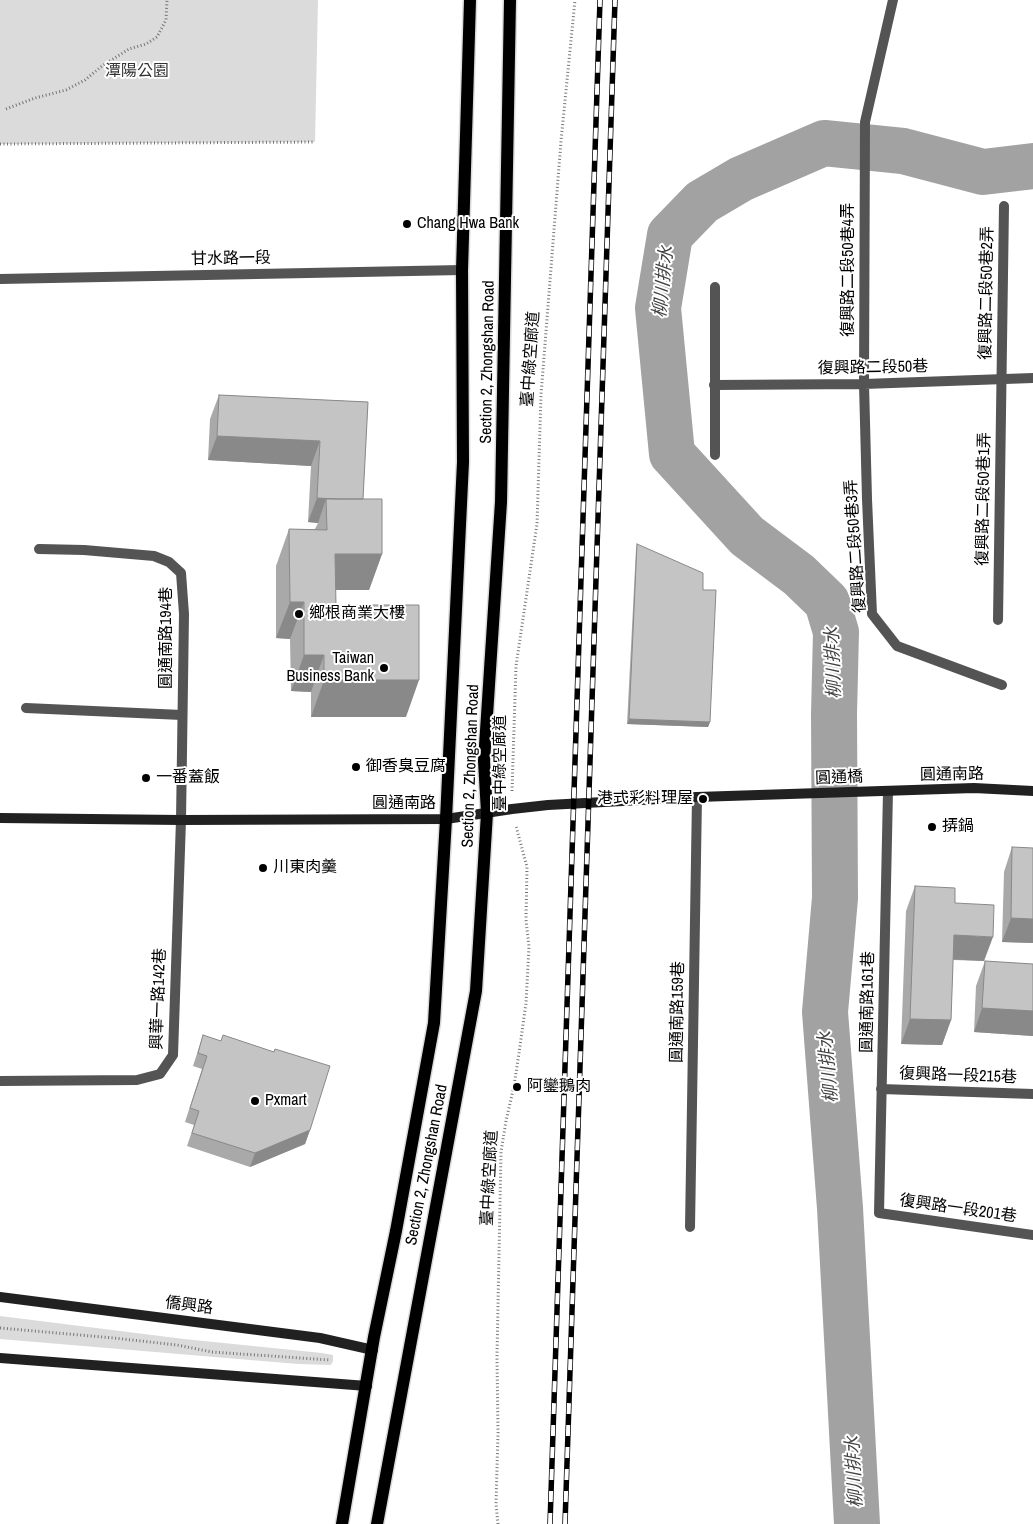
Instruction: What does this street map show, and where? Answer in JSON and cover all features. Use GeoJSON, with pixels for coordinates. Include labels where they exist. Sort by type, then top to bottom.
{"type":"FeatureCollection","features":[{"type":"Feature","properties":{"kind":"main road","name":"Section 2, Zhongshan Road"},"geometry":{"type":"LineString","coordinates":[[342,1524],[372,1350],[434,1023],[463,462],[462,270],[470,0]]}},
{"type":"Feature","properties":{"kind":"main road","name":"Section 2, Zhongshan Road"},"geometry":{"type":"LineString","coordinates":[[377,1524],[476,991],[486,813],[484,761],[501,502],[507,272],[510,0]]}},
{"type":"Feature","properties":{"kind":"street","name":"復興路二段50巷4弄"},"geometry":{"type":"LineString","coordinates":[[864,384],[865,122],[893,0]]}},
{"type":"Feature","properties":{"kind":"street","name":"復興路二段50巷2弄"},"geometry":{"type":"LineString","coordinates":[[1000,379],[1004,206]]}},
{"type":"Feature","properties":{"kind":"street","name":"甘水路一段"},"geometry":{"type":"LineString","coordinates":[[0,279],[462,270]]}},
{"type":"Feature","properties":{"kind":"street"},"geometry":{"type":"LineString","coordinates":[[715,287],[715,456]]}},
{"type":"Feature","properties":{"kind":"street","name":"復興路二段50巷"},"geometry":{"type":"LineString","coordinates":[[714,384],[864,384],[1033,378]]}},
{"type":"Feature","properties":{"kind":"street","name":"復興路二段50巷1弄"},"geometry":{"type":"LineString","coordinates":[[998,620],[1000,379]]}},
{"type":"Feature","properties":{"kind":"street","name":"復興路二段50巷3弄"},"geometry":{"type":"LineString","coordinates":[[864,384],[872,614],[897,646],[1002,685]]}},
{"type":"Feature","properties":{"kind":"street","name":"圓通南路194巷"},"geometry":{"type":"LineString","coordinates":[[39,549],[84,550],[154,556],[169,562],[181,572],[184,614],[181,820]]}},
{"type":"Feature","properties":{"kind":"street"},"geometry":{"type":"LineString","coordinates":[[26,708],[182,715]]}},
{"type":"Feature","properties":{"kind":"street","name":"圓通南路"},"geometry":{"type":"LineString","coordinates":[[871,792],[974,788],[1033,791]]}},
{"type":"Feature","properties":{"kind":"street","name":"圓通南路161巷"},"geometry":{"type":"LineString","coordinates":[[878,1213],[888,791]]}},
{"type":"Feature","properties":{"kind":"street","name":"圓通橋"},"geometry":{"type":"LineString","coordinates":[[807,794],[871,792]]}},
{"type":"Feature","properties":{"kind":"street","name":"圓通南路"},"geometry":{"type":"LineString","coordinates":[[0,818],[181,820],[446,819],[512,808],[697,797],[807,794]]}},
{"type":"Feature","properties":{"kind":"street","name":"圓通南路159巷"},"geometry":{"type":"LineString","coordinates":[[690,1227],[697,797]]}},
{"type":"Feature","properties":{"kind":"street","name":"興華一路142巷"},"geometry":{"type":"LineString","coordinates":[[0,1081],[137,1080],[160,1074],[173,1055],[181,820]]}},
{"type":"Feature","properties":{"kind":"street","name":"復興路一段215巷"},"geometry":{"type":"LineString","coordinates":[[881,1089],[1033,1094]]}},
{"type":"Feature","properties":{"kind":"street","name":"復興路一段201巷"},"geometry":{"type":"LineString","coordinates":[[878,1213],[1033,1235]]}},
{"type":"Feature","properties":{"kind":"street","name":"僑興路"},"geometry":{"type":"LineString","coordinates":[[0,1297],[320,1338],[372,1350]]}},
{"type":"Feature","properties":{"kind":"street"},"geometry":{"type":"LineString","coordinates":[[0,1358],[367,1386]]}},
{"type":"Feature","properties":{"kind":"path"},"geometry":{"type":"LineString","coordinates":[[6,109],[35,98],[66,90],[85,80],[102,66],[129,49],[146,44],[157,37],[166,20],[168,0]]}},
{"type":"Feature","properties":{"kind":"path","name":"臺中綠空廊道"},"geometry":{"type":"LineString","coordinates":[[498,1524],[496,1504],[498,1432],[497,1357],[501,1152],[526,1003],[529,947],[526,920],[527,867],[512,814],[516,666],[537,524],[540,394],[575,0]]}},
{"type":"Feature","properties":{"kind":"path"},"geometry":{"type":"LineString","coordinates":[[0,144],[315,142]]}},
{"type":"Feature","properties":{"kind":"path"},"geometry":{"type":"LineString","coordinates":[[0,1328],[178,1345],[212,1352],[333,1360]]}},
{"type":"Feature","properties":{"kind":"green space","name":"潭陽公園"},"geometry":{"type":"Polygon","coordinates":[[[0,0],[318,0],[315,142],[0,144],[0,0]]]}},
{"type":"Feature","properties":{"kind":"green space"},"geometry":{"type":"Polygon","coordinates":[[[0,1316],[184,1339],[322,1353],[333,1355],[333,1361],[331,1365],[298,1364],[0,1339],[0,1316]]]}},
{"type":"Feature","properties":{"kind":"building"},"geometry":{"type":"Polygon","coordinates":[[[219,395],[368,402],[363,499],[317,498],[320,441],[217,436],[219,395]]]}},
{"type":"Feature","properties":{"kind":"building"},"geometry":{"type":"Polygon","coordinates":[[[326,499],[382,499],[382,554],[335,554],[336,605],[419,605],[419,680],[324,680],[324,655],[304,655],[304,602],[290,602],[289,529],[327,530],[326,499]]]}},
{"type":"Feature","properties":{"kind":"building"},"geometry":{"type":"Polygon","coordinates":[[[637,544],[703,573],[703,590],[716,590],[710,722],[629,719],[637,544]]]}},
{"type":"Feature","properties":{"kind":"building"},"geometry":{"type":"Polygon","coordinates":[[[1012,847],[1033,848],[1033,919],[1011,918],[1012,847]]]}},
{"type":"Feature","properties":{"kind":"building"},"geometry":{"type":"Polygon","coordinates":[[[915,886],[955,888],[955,903],[994,905],[993,937],[954,935],[951,1020],[910,1019],[915,886]]]}},
{"type":"Feature","properties":{"kind":"building"},"geometry":{"type":"Polygon","coordinates":[[[985,961],[1033,964],[1033,1011],[982,1008],[985,961]]]}},
{"type":"Feature","properties":{"kind":"building","name":"Pxmart"},"geometry":{"type":"Polygon","coordinates":[[[203,1035],[221,1041],[223,1035],[274,1052],[275,1049],[330,1066],[310,1130],[255,1153],[192,1133],[199,1111],[190,1108],[207,1056],[198,1053],[203,1035]]]}},
{"type":"Feature","properties":{"kind":"waterway","name":"柳川排水"},"geometry":{"type":"LineString","coordinates":[[857,1524],[840,1208],[825,1012],[835,898],[834,714],[836,632],[827,602],[799,575],[747,536],[672,454],[658,308],[670,235],[702,202],[741,179],[824,143],[903,151],[983,172],[1033,166]]}},
{"type":"Feature","properties":{"kind":"railway"},"geometry":{"type":"LineString","coordinates":[[550,1524],[600,0]]}},
{"type":"Feature","properties":{"kind":"railway"},"geometry":{"type":"LineString","coordinates":[[565,1524],[615,0]]}},
{"type":"Feature","properties":{"kind":"place","name":"Chang Hwa Bank"},"geometry":{"type":"Point","coordinates":[407,224]}},
{"type":"Feature","properties":{"kind":"place","name":"鄉根商業大樓"},"geometry":{"type":"Point","coordinates":[299,614]}},
{"type":"Feature","properties":{"kind":"place","name":"Taiwan Business Bank"},"geometry":{"type":"Point","coordinates":[384,668]}},
{"type":"Feature","properties":{"kind":"place","name":"御香臭豆腐"},"geometry":{"type":"Point","coordinates":[356,767]}},
{"type":"Feature","properties":{"kind":"place","name":"一番蓋飯"},"geometry":{"type":"Point","coordinates":[146,778]}},
{"type":"Feature","properties":{"kind":"place","name":"港式彩料理屋"},"geometry":{"type":"Point","coordinates":[703,799]}},
{"type":"Feature","properties":{"kind":"place","name":"挵鍋"},"geometry":{"type":"Point","coordinates":[932,827]}},
{"type":"Feature","properties":{"kind":"place","name":"川東肉羹"},"geometry":{"type":"Point","coordinates":[263,868]}},
{"type":"Feature","properties":{"kind":"place","name":"阿鑾鵝肉"},"geometry":{"type":"Point","coordinates":[517,1087]}},
{"type":"Feature","properties":{"kind":"place","name":"Pxmart"},"geometry":{"type":"Point","coordinates":[255,1101]}}]}
